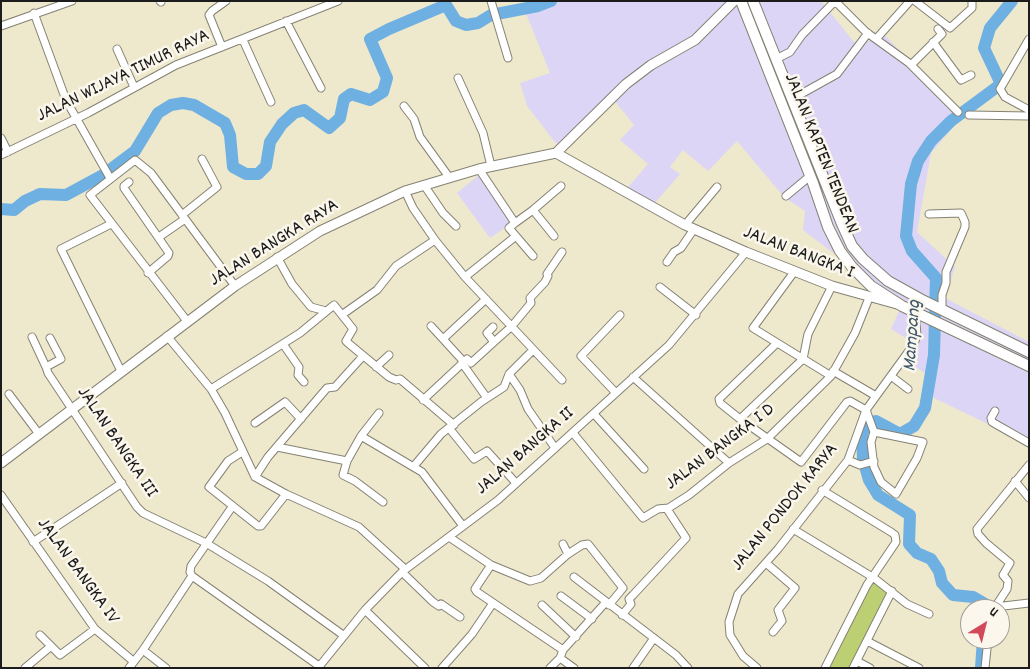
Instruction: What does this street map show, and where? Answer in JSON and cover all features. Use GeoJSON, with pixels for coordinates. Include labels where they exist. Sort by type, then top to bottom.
{"type":"FeatureCollection","features":[{"type":"Feature","properties":{"kind":"main road","name":"JALAN KAPTEN TENDEAN"},"geometry":{"type":"LineString","coordinates":[[741,1],[810,176],[828,227],[843,255],[862,279],[902,306],[1029,366]]}},
{"type":"Feature","properties":{"kind":"main road","name":"JALAN KAPTEN TENDEAN"},"geometry":{"type":"LineString","coordinates":[[753,1],[852,246],[863,259],[888,281],[924,302],[1029,352]]}},
{"type":"Feature","properties":{"kind":"street"},"geometry":{"type":"LineString","coordinates":[[1,26],[72,1]]}},
{"type":"Feature","properties":{"kind":"street"},"geometry":{"type":"LineString","coordinates":[[222,47],[209,15],[217,6],[226,1]]}},
{"type":"Feature","properties":{"kind":"street","name":"JALAN WIJAYA TIMUR RAYA"},"geometry":{"type":"LineString","coordinates":[[5,153],[176,65],[338,1]]}},
{"type":"Feature","properties":{"kind":"street"},"geometry":{"type":"LineString","coordinates":[[491,1],[508,58]]}},
{"type":"Feature","properties":{"kind":"street"},"geometry":{"type":"LineString","coordinates":[[556,153],[626,84],[651,66],[695,40],[734,1]]}},
{"type":"Feature","properties":{"kind":"street"},"geometry":{"type":"LineString","coordinates":[[776,59],[790,52],[802,35],[835,1],[868,33],[911,65],[958,112]]}},
{"type":"Feature","properties":{"kind":"street"},"geometry":{"type":"LineString","coordinates":[[877,38],[910,1]]}},
{"type":"Feature","properties":{"kind":"street"},"geometry":{"type":"LineString","coordinates":[[915,1],[950,28],[972,8],[972,1]]}},
{"type":"Feature","properties":{"kind":"street"},"geometry":{"type":"LineString","coordinates":[[34,13],[61,89],[75,118],[107,173]]}},
{"type":"Feature","properties":{"kind":"street"},"geometry":{"type":"LineString","coordinates":[[286,21],[321,88]]}},
{"type":"Feature","properties":{"kind":"street"},"geometry":{"type":"LineString","coordinates":[[911,65],[942,33],[938,29]]}},
{"type":"Feature","properties":{"kind":"street"},"geometry":{"type":"LineString","coordinates":[[792,99],[837,74],[868,33]]}},
{"type":"Feature","properties":{"kind":"street"},"geometry":{"type":"LineString","coordinates":[[1029,39],[1000,89],[1005,97],[1029,110]]}},
{"type":"Feature","properties":{"kind":"street"},"geometry":{"type":"LineString","coordinates":[[243,40],[272,102]]}},
{"type":"Feature","properties":{"kind":"street"},"geometry":{"type":"LineString","coordinates":[[933,42],[961,80],[971,75]]}},
{"type":"Feature","properties":{"kind":"street"},"geometry":{"type":"LineString","coordinates":[[117,49],[134,87]]}},
{"type":"Feature","properties":{"kind":"street"},"geometry":{"type":"LineString","coordinates":[[458,78],[483,133],[491,166]]}},
{"type":"Feature","properties":{"kind":"street"},"geometry":{"type":"LineString","coordinates":[[404,106],[414,119],[420,137],[449,177]]}},
{"type":"Feature","properties":{"kind":"street"},"geometry":{"type":"LineString","coordinates":[[969,115],[1029,116]]}},
{"type":"Feature","properties":{"kind":"street"},"geometry":{"type":"LineString","coordinates":[[1,138],[5,153]]}},
{"type":"Feature","properties":{"kind":"street","name":"JALAN BANGKA RAYA"},"geometry":{"type":"LineString","coordinates":[[1,463],[186,321],[235,286],[277,257],[346,217],[405,191],[449,177],[491,166],[556,153]]}},
{"type":"Feature","properties":{"kind":"street","name":"JALAN BANGKA I"},"geometry":{"type":"LineString","coordinates":[[556,153],[685,225],[746,252],[832,286],[902,306]]}},
{"type":"Feature","properties":{"kind":"street"},"geometry":{"type":"LineString","coordinates":[[159,237],[218,186],[202,158]]}},
{"type":"Feature","properties":{"kind":"street"},"geometry":{"type":"LineString","coordinates":[[186,321],[90,195],[107,173],[134,160],[151,173],[235,286]]}},
{"type":"Feature","properties":{"kind":"street"},"geometry":{"type":"LineString","coordinates":[[478,169],[515,223]]}},
{"type":"Feature","properties":{"kind":"street"},"geometry":{"type":"LineString","coordinates":[[786,196],[810,176]]}},
{"type":"Feature","properties":{"kind":"street"},"geometry":{"type":"LineString","coordinates":[[129,182],[124,188],[159,237],[169,255],[148,273]]}},
{"type":"Feature","properties":{"kind":"street"},"geometry":{"type":"LineString","coordinates":[[424,185],[443,213],[456,226]]}},
{"type":"Feature","properties":{"kind":"street"},"geometry":{"type":"LineString","coordinates":[[533,256],[509,228],[561,186]]}},
{"type":"Feature","properties":{"kind":"street"},"geometry":{"type":"LineString","coordinates":[[685,225],[717,187]]}},
{"type":"Feature","properties":{"kind":"street"},"geometry":{"type":"LineString","coordinates":[[405,191],[435,240],[465,277],[562,380]]}},
{"type":"Feature","properties":{"kind":"street"},"geometry":{"type":"LineString","coordinates":[[533,210],[554,236]]}},
{"type":"Feature","properties":{"kind":"street"},"geometry":{"type":"LineString","coordinates":[[929,214],[961,213],[965,222],[965,227],[946,272],[946,284],[940,309]]}},
{"type":"Feature","properties":{"kind":"street"},"geometry":{"type":"LineString","coordinates":[[111,224],[60,249],[121,371]]}},
{"type":"Feature","properties":{"kind":"street"},"geometry":{"type":"LineString","coordinates":[[667,262],[674,252],[681,248],[694,229]]}},
{"type":"Feature","properties":{"kind":"street"},"geometry":{"type":"LineString","coordinates":[[465,277],[516,236]]}},
{"type":"Feature","properties":{"kind":"street"},"geometry":{"type":"LineString","coordinates":[[343,314],[373,293],[396,266],[435,240]]}},
{"type":"Feature","properties":{"kind":"street"},"geometry":{"type":"LineString","coordinates":[[423,400],[467,359],[471,363],[512,326],[531,303],[530,298],[545,282],[547,274],[562,252]]}},
{"type":"Feature","properties":{"kind":"street","name":"JALAN BANGKA II"},"geometry":{"type":"LineString","coordinates":[[318,667],[364,610],[404,570],[449,537],[516,483],[669,345],[696,315],[746,252]]}},
{"type":"Feature","properties":{"kind":"street"},"geometry":{"type":"LineString","coordinates":[[277,257],[292,284],[311,307],[326,311]]}},
{"type":"Feature","properties":{"kind":"street"},"geometry":{"type":"LineString","coordinates":[[794,272],[753,328],[803,359],[876,396]]}},
{"type":"Feature","properties":{"kind":"street"},"geometry":{"type":"LineString","coordinates":[[740,419],[803,359],[808,334],[832,286]]}},
{"type":"Feature","properties":{"kind":"street"},"geometry":{"type":"LineString","coordinates":[[660,287],[696,315]]}},
{"type":"Feature","properties":{"kind":"street","name":"JALAN BANGKA I D"},"geometry":{"type":"LineString","coordinates":[[622,615],[631,604],[629,600],[633,594],[686,538],[666,510],[689,495],[728,463],[767,439],[832,374],[855,333],[869,298]]}},
{"type":"Feature","properties":{"kind":"street"},"geometry":{"type":"LineString","coordinates":[[443,339],[486,299]]}},
{"type":"Feature","properties":{"kind":"street"},"geometry":{"type":"LineString","coordinates":[[211,389],[283,344],[334,305],[353,329],[346,341],[376,367],[396,380],[400,379],[452,426],[474,459],[486,451],[516,483]]}},
{"type":"Feature","properties":{"kind":"street","name":"JALAN PONDOK KARYA"},"geometry":{"type":"LineString","coordinates":[[757,668],[736,648],[730,635],[729,622],[738,594],[848,460],[866,410],[914,344],[917,335],[918,313]]}},
{"type":"Feature","properties":{"kind":"street"},"geometry":{"type":"LineString","coordinates":[[616,393],[581,356],[620,315]]}},
{"type":"Feature","properties":{"kind":"street"},"geometry":{"type":"LineString","coordinates":[[430,326],[463,363],[487,398]]}},
{"type":"Feature","properties":{"kind":"street"},"geometry":{"type":"LineString","coordinates":[[493,327],[487,333],[494,342]]}},
{"type":"Feature","properties":{"kind":"street"},"geometry":{"type":"LineString","coordinates":[[167,336],[211,389],[225,413],[255,477],[286,494],[359,527],[404,570],[433,602],[439,606],[441,604],[460,617]]}},
{"type":"Feature","properties":{"kind":"street","name":"JALAN BANGKA III"},"geometry":{"type":"LineString","coordinates":[[32,337],[48,373],[143,513],[206,543],[268,581],[343,635]]}},
{"type":"Feature","properties":{"kind":"street"},"geometry":{"type":"LineString","coordinates":[[46,367],[61,359],[50,338]]}},
{"type":"Feature","properties":{"kind":"street"},"geometry":{"type":"LineString","coordinates":[[777,343],[719,398],[720,403],[801,462],[846,402],[850,401],[866,410],[871,425],[871,442],[867,463]]}},
{"type":"Feature","properties":{"kind":"street"},"geometry":{"type":"LineString","coordinates":[[283,344],[299,367],[298,375],[304,382]]}},
{"type":"Feature","properties":{"kind":"street"},"geometry":{"type":"LineString","coordinates":[[414,466],[452,426],[504,387],[509,374],[533,350]]}},
{"type":"Feature","properties":{"kind":"street"},"geometry":{"type":"LineString","coordinates":[[376,367],[389,355]]}},
{"type":"Feature","properties":{"kind":"street"},"geometry":{"type":"LineString","coordinates":[[255,477],[276,447],[328,388],[335,387],[363,356]]}},
{"type":"Feature","properties":{"kind":"street"},"geometry":{"type":"LineString","coordinates":[[509,374],[536,421],[555,448]]}},
{"type":"Feature","properties":{"kind":"street"},"geometry":{"type":"LineString","coordinates":[[891,376],[908,389]]}},
{"type":"Feature","properties":{"kind":"street"},"geometry":{"type":"LineString","coordinates":[[633,377],[728,463]]}},
{"type":"Feature","properties":{"kind":"street"},"geometry":{"type":"LineString","coordinates":[[9,394],[38,434]]}},
{"type":"Feature","properties":{"kind":"street"},"geometry":{"type":"LineString","coordinates":[[255,423],[285,402],[301,419]]}},
{"type":"Feature","properties":{"kind":"street"},"geometry":{"type":"LineString","coordinates":[[995,411],[991,418],[992,422],[1029,443]]}},
{"type":"Feature","properties":{"kind":"street"},"geometry":{"type":"LineString","coordinates":[[379,413],[361,436],[347,461],[343,476],[355,481],[383,502]]}},
{"type":"Feature","properties":{"kind":"street"},"geometry":{"type":"LineString","coordinates":[[594,414],[644,469]]}},
{"type":"Feature","properties":{"kind":"street"},"geometry":{"type":"LineString","coordinates":[[848,460],[867,463],[881,482],[896,494],[917,458],[923,442],[871,425]]}},
{"type":"Feature","properties":{"kind":"street"},"geometry":{"type":"LineString","coordinates":[[573,433],[643,518],[658,509],[668,508]]}},
{"type":"Feature","properties":{"kind":"street"},"geometry":{"type":"LineString","coordinates":[[361,436],[414,466],[428,477],[445,504],[463,526]]}},
{"type":"Feature","properties":{"kind":"street"},"geometry":{"type":"LineString","coordinates":[[276,447],[347,461]]}},
{"type":"Feature","properties":{"kind":"street"},"geometry":{"type":"LineString","coordinates":[[242,452],[228,461],[209,487],[232,507],[261,526],[286,494]]}},
{"type":"Feature","properties":{"kind":"street"},"geometry":{"type":"LineString","coordinates":[[1000,599],[1006,589],[1008,581],[1003,575],[1010,563],[986,543],[978,534],[977,529],[1029,465]]}},
{"type":"Feature","properties":{"kind":"street"},"geometry":{"type":"LineString","coordinates":[[1015,481],[1029,498]]}},
{"type":"Feature","properties":{"kind":"street"},"geometry":{"type":"LineString","coordinates":[[34,542],[122,483]]}},
{"type":"Feature","properties":{"kind":"street"},"geometry":{"type":"LineString","coordinates":[[822,490],[895,535],[896,542],[868,585],[825,668]]}},
{"type":"Feature","properties":{"kind":"street","name":"JALAN BANGKA IV"},"geometry":{"type":"LineString","coordinates":[[1,495],[95,628],[131,665]]}},
{"type":"Feature","properties":{"kind":"street"},"geometry":{"type":"LineString","coordinates":[[232,507],[191,566],[190,572],[192,576],[318,667]]}},
{"type":"Feature","properties":{"kind":"street"},"geometry":{"type":"LineString","coordinates":[[793,529],[874,578],[907,604],[928,614]]}},
{"type":"Feature","properties":{"kind":"street"},"geometry":{"type":"LineString","coordinates":[[449,537],[491,565],[530,581],[549,573],[568,554],[582,545],[588,544],[592,547],[623,588],[563,650],[560,658],[550,668]]}},
{"type":"Feature","properties":{"kind":"street"},"geometry":{"type":"LineString","coordinates":[[563,544],[568,554]]}},
{"type":"Feature","properties":{"kind":"street"},"geometry":{"type":"LineString","coordinates":[[766,562],[795,588],[778,610],[777,613],[782,621],[772,632]]}},
{"type":"Feature","properties":{"kind":"street"},"geometry":{"type":"LineString","coordinates":[[491,565],[475,589],[492,604],[563,650]]}},
{"type":"Feature","properties":{"kind":"street"},"geometry":{"type":"LineString","coordinates":[[131,665],[192,576]]}},
{"type":"Feature","properties":{"kind":"street"},"geometry":{"type":"LineString","coordinates":[[574,577],[654,638],[688,668]]}},
{"type":"Feature","properties":{"kind":"street"},"geometry":{"type":"LineString","coordinates":[[870,668],[855,664],[892,591]]}},
{"type":"Feature","properties":{"kind":"street"},"geometry":{"type":"LineString","coordinates":[[561,596],[592,619]]}},
{"type":"Feature","properties":{"kind":"street"},"geometry":{"type":"LineString","coordinates":[[1010,605],[1029,603]]}},
{"type":"Feature","properties":{"kind":"street"},"geometry":{"type":"LineString","coordinates":[[442,668],[472,634],[492,604]]}},
{"type":"Feature","properties":{"kind":"street"},"geometry":{"type":"LineString","coordinates":[[542,605],[576,637]]}},
{"type":"Feature","properties":{"kind":"street"},"geometry":{"type":"LineString","coordinates":[[364,610],[425,668]]}},
{"type":"Feature","properties":{"kind":"street"},"geometry":{"type":"LineString","coordinates":[[40,635],[60,655],[95,628]]}},
{"type":"Feature","properties":{"kind":"street"},"geometry":{"type":"LineString","coordinates":[[633,668],[654,638]]}},
{"type":"Feature","properties":{"kind":"street"},"geometry":{"type":"LineString","coordinates":[[867,641],[919,668]]}},
{"type":"Feature","properties":{"kind":"street"},"geometry":{"type":"LineString","coordinates":[[25,668],[50,647]]}},
{"type":"Feature","properties":{"kind":"street"},"geometry":{"type":"LineString","coordinates":[[985,668],[987,649]]}},
{"type":"Feature","properties":{"kind":"street"},"geometry":{"type":"LineString","coordinates":[[143,650],[166,668]]}},
{"type":"Feature","properties":{"kind":"street"},"geometry":{"type":"LineString","coordinates":[[560,658],[574,668]]}},
{"type":"Feature","properties":{"kind":"shaded area"},"geometry":{"type":"Polygon","coordinates":[[[531,1],[821,1],[858,47],[882,33],[964,114],[931,153],[917,232],[955,267],[945,298],[1029,342],[1029,444],[932,397],[928,375],[901,358],[912,342],[891,329],[900,309],[860,282],[842,256],[832,252],[803,230],[805,211],[784,197],[737,141],[708,171],[683,150],[670,167],[680,174],[654,204],[628,187],[648,164],[620,140],[634,125],[614,100],[565,149],[555,142],[527,106],[520,83],[550,73],[523,6],[531,1]]]}},
{"type":"Feature","properties":{"kind":"shaded area"},"geometry":{"type":"Polygon","coordinates":[[[479,175],[512,223],[490,238],[457,193],[479,175]]]}},
{"type":"Feature","properties":{"kind":"green space"},"geometry":{"type":"Polygon","coordinates":[[[870,583],[880,585],[887,592],[850,668],[826,668],[870,583]]]}},
{"type":"Feature","properties":{"kind":"waterway"},"geometry":{"type":"LineString","coordinates":[[1,209],[14,210],[25,201],[40,194],[66,195],[103,175],[135,151],[158,113],[171,105],[183,103],[194,105],[225,123],[230,135],[233,167],[246,174],[258,174],[266,166],[270,142],[282,124],[294,113],[304,110],[329,128],[340,118],[344,99],[351,94],[370,100],[383,92],[387,78],[370,39],[446,5],[456,21],[466,25],[478,23],[491,15],[538,6],[551,1]]}},
{"type":"Feature","properties":{"kind":"waterway","name":"Mampang"},"geometry":{"type":"LineString","coordinates":[[976,599],[953,595],[942,583],[939,571],[931,559],[917,553],[909,544],[910,515],[878,495],[869,480],[863,459],[862,434],[867,424],[876,421],[900,434],[914,426],[925,408],[934,355],[936,278],[912,251],[906,236],[911,184],[918,161],[931,141],[951,121],[1001,84],[984,48],[990,28],[1012,1]]}},
{"type":"Feature","properties":{"kind":"waterway","name":"Mampang"},"geometry":{"type":"LineString","coordinates":[[981,668],[982,649]]}}]}
